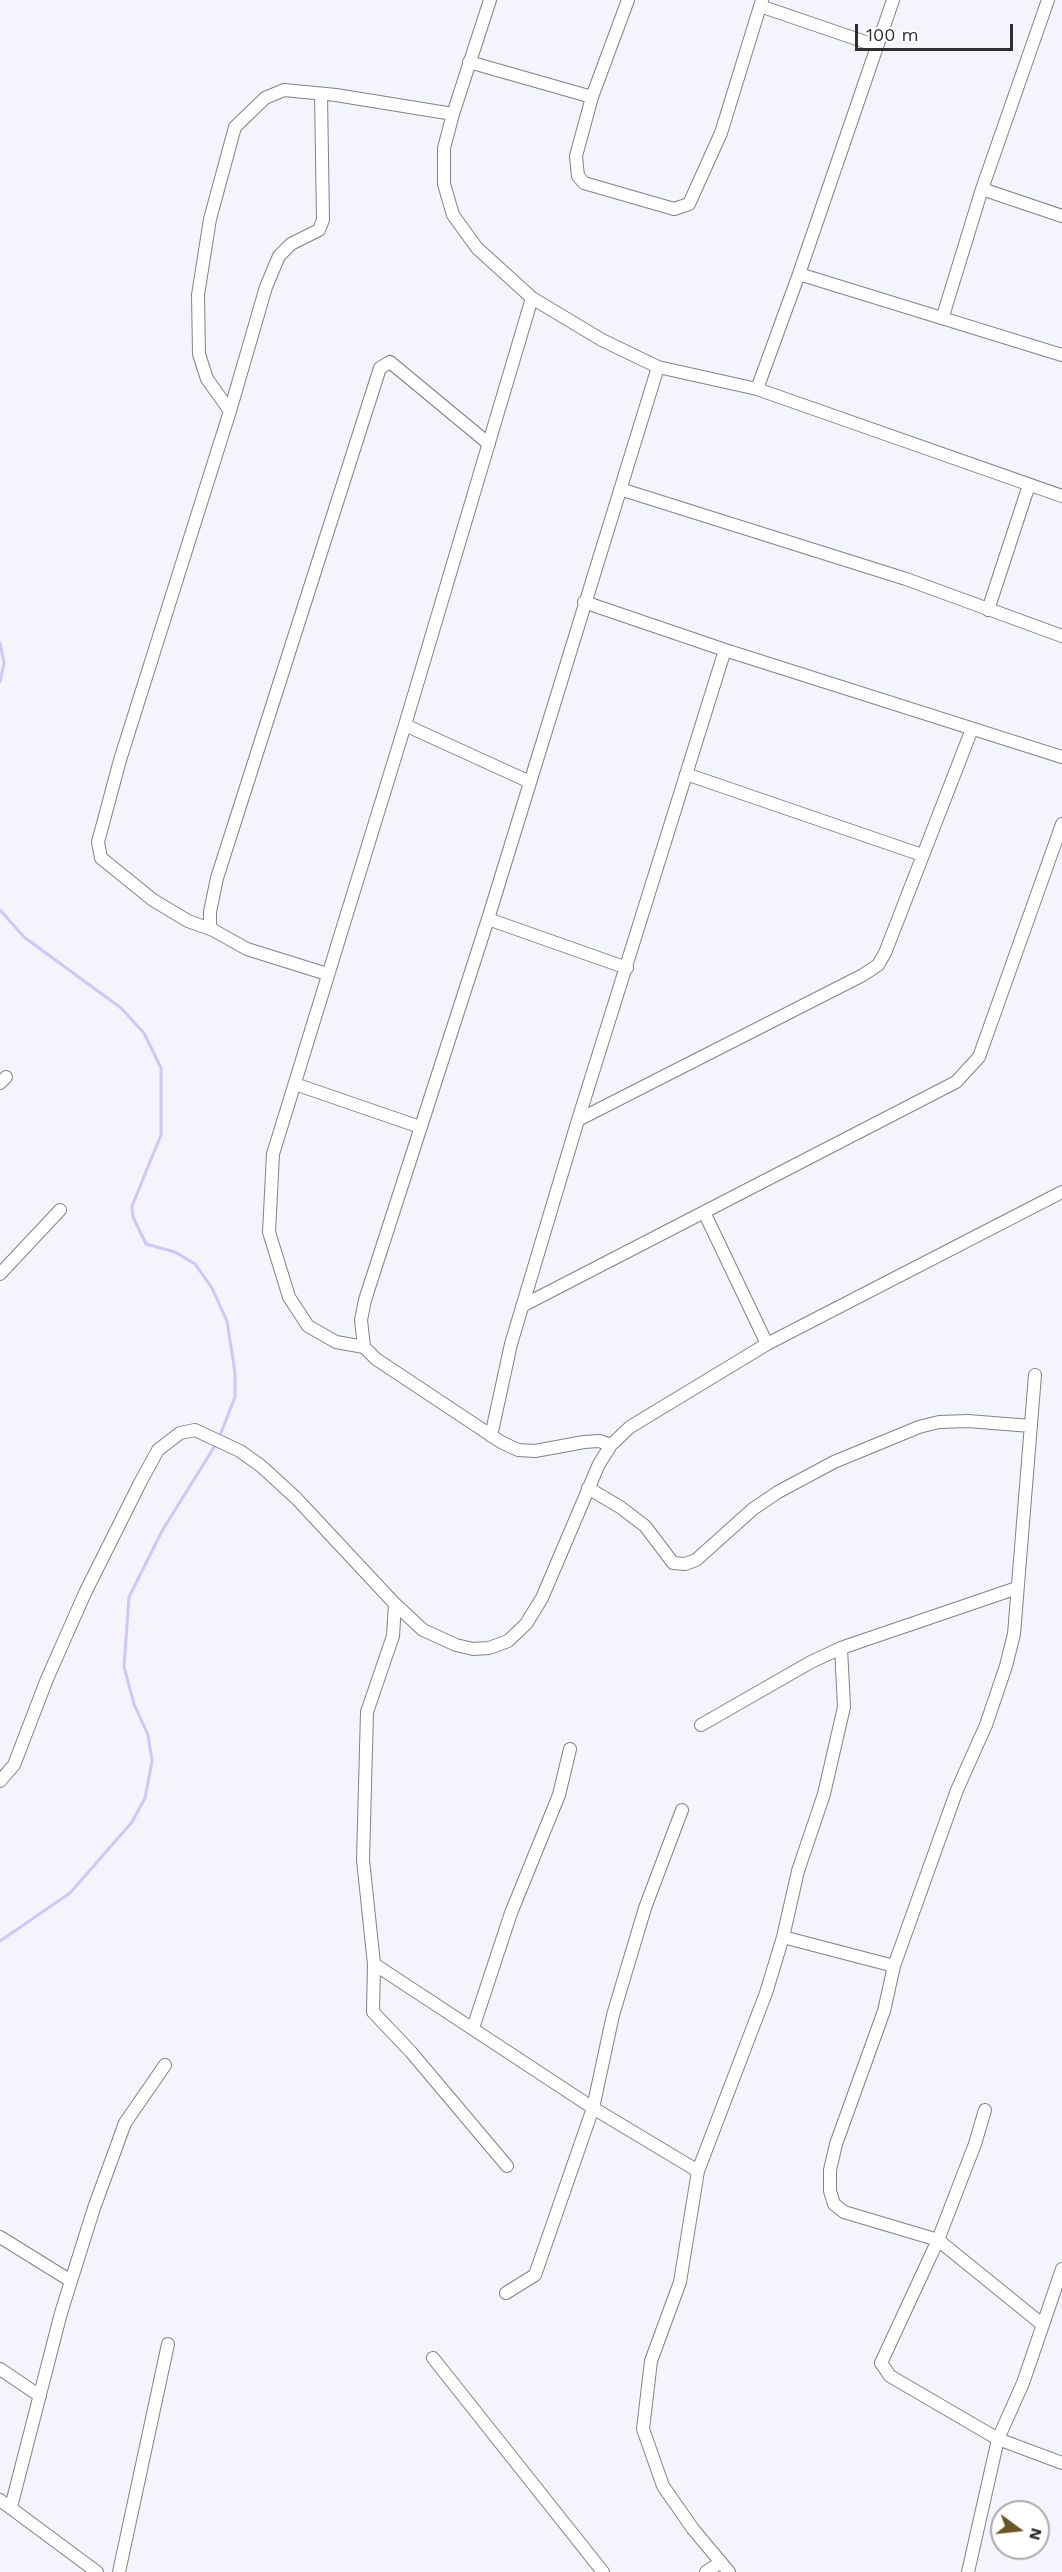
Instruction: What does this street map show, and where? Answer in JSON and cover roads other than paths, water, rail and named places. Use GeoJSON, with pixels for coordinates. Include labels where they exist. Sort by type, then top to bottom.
{"type":"FeatureCollection","features":[{"type":"Feature","properties":{"kind":"street"},"geometry":{"type":"LineString","coordinates":[[490,0],[444,148],[444,184],[453,215],[477,248],[532,298],[602,340],[658,367],[757,389],[1062,496]]}},
{"type":"Feature","properties":{"kind":"street"},"geometry":{"type":"LineString","coordinates":[[628,0],[592,97],[576,156],[578,176],[584,183],[674,209],[689,204],[721,133],[761,3],[877,46]]}},
{"type":"Feature","properties":{"kind":"street"},"geometry":{"type":"LineString","coordinates":[[757,389],[800,274],[892,0]]}},
{"type":"Feature","properties":{"kind":"street"},"geometry":{"type":"LineString","coordinates":[[943,316],[982,189],[1048,0]]}},
{"type":"Feature","properties":{"kind":"street"},"geometry":{"type":"LineString","coordinates":[[470,62],[592,97]]}},
{"type":"Feature","properties":{"kind":"street"},"geometry":{"type":"LineString","coordinates":[[230,411],[207,379],[199,354],[198,295],[210,219],[235,127],[265,98],[284,90],[453,114]]}},
{"type":"Feature","properties":{"kind":"street"},"geometry":{"type":"LineString","coordinates":[[321,94],[323,220],[319,230],[291,244],[279,256],[266,287],[230,411],[120,760],[98,842],[101,858],[153,900],[188,921],[213,930],[247,949],[327,974]]}},
{"type":"Feature","properties":{"kind":"street"},"geometry":{"type":"LineString","coordinates":[[982,189],[1062,216]]}},
{"type":"Feature","properties":{"kind":"street"},"geometry":{"type":"LineString","coordinates":[[800,274],[943,316],[1062,355]]}},
{"type":"Feature","properties":{"kind":"street"},"geometry":{"type":"LineString","coordinates":[[364,1347],[336,1342],[308,1326],[289,1296],[269,1232],[273,1154],[405,725],[532,298]]}},
{"type":"Feature","properties":{"kind":"street"},"geometry":{"type":"LineString","coordinates":[[213,930],[210,925],[210,912],[217,878],[380,368],[390,363],[489,444]]}},
{"type":"Feature","properties":{"kind":"street"},"geometry":{"type":"LineString","coordinates":[[611,1445],[592,1441],[535,1451],[518,1450],[491,1436],[375,1359],[364,1347],[361,1320],[365,1300],[488,919],[658,367]]}},
{"type":"Feature","properties":{"kind":"street"},"geometry":{"type":"LineString","coordinates":[[988,610],[1029,485]]}},
{"type":"Feature","properties":{"kind":"street"},"geometry":{"type":"LineString","coordinates":[[620,489],[906,579],[1062,636]]}},
{"type":"Feature","properties":{"kind":"street"},"geometry":{"type":"LineString","coordinates":[[584,602],[725,650],[1062,757]]}},
{"type":"Feature","properties":{"kind":"street"},"geometry":{"type":"LineString","coordinates":[[491,1436],[511,1344],[522,1306],[725,650]]}},
{"type":"Feature","properties":{"kind":"street"},"geometry":{"type":"LineString","coordinates":[[405,725],[530,782]]}},
{"type":"Feature","properties":{"kind":"street"},"geometry":{"type":"LineString","coordinates":[[578,1120],[863,975],[878,965],[885,953],[972,729]]}},
{"type":"Feature","properties":{"kind":"street"},"geometry":{"type":"LineString","coordinates":[[686,774],[922,855]]}},
{"type":"Feature","properties":{"kind":"street"},"geometry":{"type":"LineString","coordinates":[[522,1306],[956,1082],[972,1068],[979,1057],[1062,824]]}},
{"type":"Feature","properties":{"kind":"street"},"geometry":{"type":"LineString","coordinates":[[488,919],[627,968]]}},
{"type":"Feature","properties":{"kind":"street"},"geometry":{"type":"LineString","coordinates":[[295,1084],[420,1127]]}},
{"type":"Feature","properties":{"kind":"street"},"geometry":{"type":"LineString","coordinates":[[0,1781],[14,1765],[35,1709],[85,1593],[147,1471],[158,1450],[180,1433],[195,1430],[240,1451],[261,1466],[296,1498],[395,1604],[423,1630],[456,1645],[473,1649],[489,1648],[508,1641],[525,1624],[543,1598],[588,1488],[611,1445],[630,1427],[766,1344],[1062,1192]]}},
{"type":"Feature","properties":{"kind":"street"},"geometry":{"type":"LineString","coordinates":[[0,1274],[60,1210]]}},
{"type":"Feature","properties":{"kind":"street"},"geometry":{"type":"LineString","coordinates":[[704,1212],[766,1344]]}},
{"type":"Feature","properties":{"kind":"street"},"geometry":{"type":"LineString","coordinates":[[1035,1375],[1014,1634],[986,1725],[957,1790],[894,1966],[884,2011],[836,2144],[830,2170],[830,2191],[834,2204],[844,2212],[938,2240],[1043,2325]]}},
{"type":"Feature","properties":{"kind":"street"},"geometry":{"type":"LineString","coordinates":[[588,1488],[620,1507],[645,1526],[673,1563],[686,1564],[696,1560],[753,1509],[778,1492],[834,1462],[919,1427],[939,1422],[969,1421],[1031,1426]]}},
{"type":"Feature","properties":{"kind":"street"},"geometry":{"type":"LineString","coordinates":[[701,1725],[811,1662],[841,1648],[1017,1588]]}},
{"type":"Feature","properties":{"kind":"street"},"geometry":{"type":"LineString","coordinates":[[395,1604],[393,1636],[367,1712],[363,1860],[374,1964],[373,2012],[411,2052],[507,2166]]}},
{"type":"Feature","properties":{"kind":"street"},"geometry":{"type":"LineString","coordinates":[[729,2572],[693,2529],[663,2486],[643,2429],[651,2361],[681,2282],[698,2171],[766,1993],[783,1937],[798,1870],[824,1794],[844,1707],[841,1648]]}},
{"type":"Feature","properties":{"kind":"street"},"geometry":{"type":"LineString","coordinates":[[473,2028],[511,1913],[559,1795],[570,1749]]}},
{"type":"Feature","properties":{"kind":"street"},"geometry":{"type":"LineString","coordinates":[[506,2293],[535,2275],[593,2108],[619,1994],[645,1908],[682,1810]]}},
{"type":"Feature","properties":{"kind":"street"},"geometry":{"type":"LineString","coordinates":[[783,1937],[894,1966]]}},
{"type":"Feature","properties":{"kind":"street"},"geometry":{"type":"LineString","coordinates":[[374,1964],[593,2108],[698,2171]]}},
{"type":"Feature","properties":{"kind":"street"},"geometry":{"type":"LineString","coordinates":[[11,2507],[71,2281],[124,2123],[165,2065]]}},
{"type":"Feature","properties":{"kind":"street"},"geometry":{"type":"LineString","coordinates":[[986,2110],[938,2240],[881,2363],[890,2376],[998,2439],[1062,2463]]}},
{"type":"Feature","properties":{"kind":"street"},"geometry":{"type":"LineString","coordinates":[[0,2237],[71,2281]]}},
{"type":"Feature","properties":{"kind":"street"},"geometry":{"type":"LineString","coordinates":[[968,2572],[998,2439],[1023,2383],[1062,2269]]}},
{"type":"Feature","properties":{"kind":"street"},"geometry":{"type":"LineString","coordinates":[[119,2572],[168,2344]]}},
{"type":"Feature","properties":{"kind":"street"},"geometry":{"type":"LineString","coordinates":[[433,2358],[603,2572]]}},
{"type":"Feature","properties":{"kind":"street"},"geometry":{"type":"LineString","coordinates":[[0,2369],[40,2396]]}},
{"type":"Feature","properties":{"kind":"street"},"geometry":{"type":"LineString","coordinates":[[0,2500],[97,2572]]}},
{"type":"Feature","properties":{"kind":"street"},"geometry":{"type":"LineString","coordinates":[[706,2572],[721,2562]]}},
{"type":"Feature","properties":{"kind":"waterway"},"geometry":{"type":"LineString","coordinates":[[0,643],[4,663],[0,682]]}},
{"type":"Feature","properties":{"kind":"waterway"},"geometry":{"type":"LineString","coordinates":[[0,910],[24,937],[121,1008],[144,1033],[161,1068],[161,1135],[132,1206],[133,1217],[146,1244],[175,1252],[195,1264],[212,1288],[227,1321],[235,1373],[235,1397],[219,1438]]}},
{"type":"Feature","properties":{"kind":"waterway"},"geometry":{"type":"LineString","coordinates":[[0,1941],[70,1893],[132,1822],[145,1798],[152,1761],[148,1735],[134,1704],[124,1667],[129,1597],[162,1531],[216,1444]]}}]}
